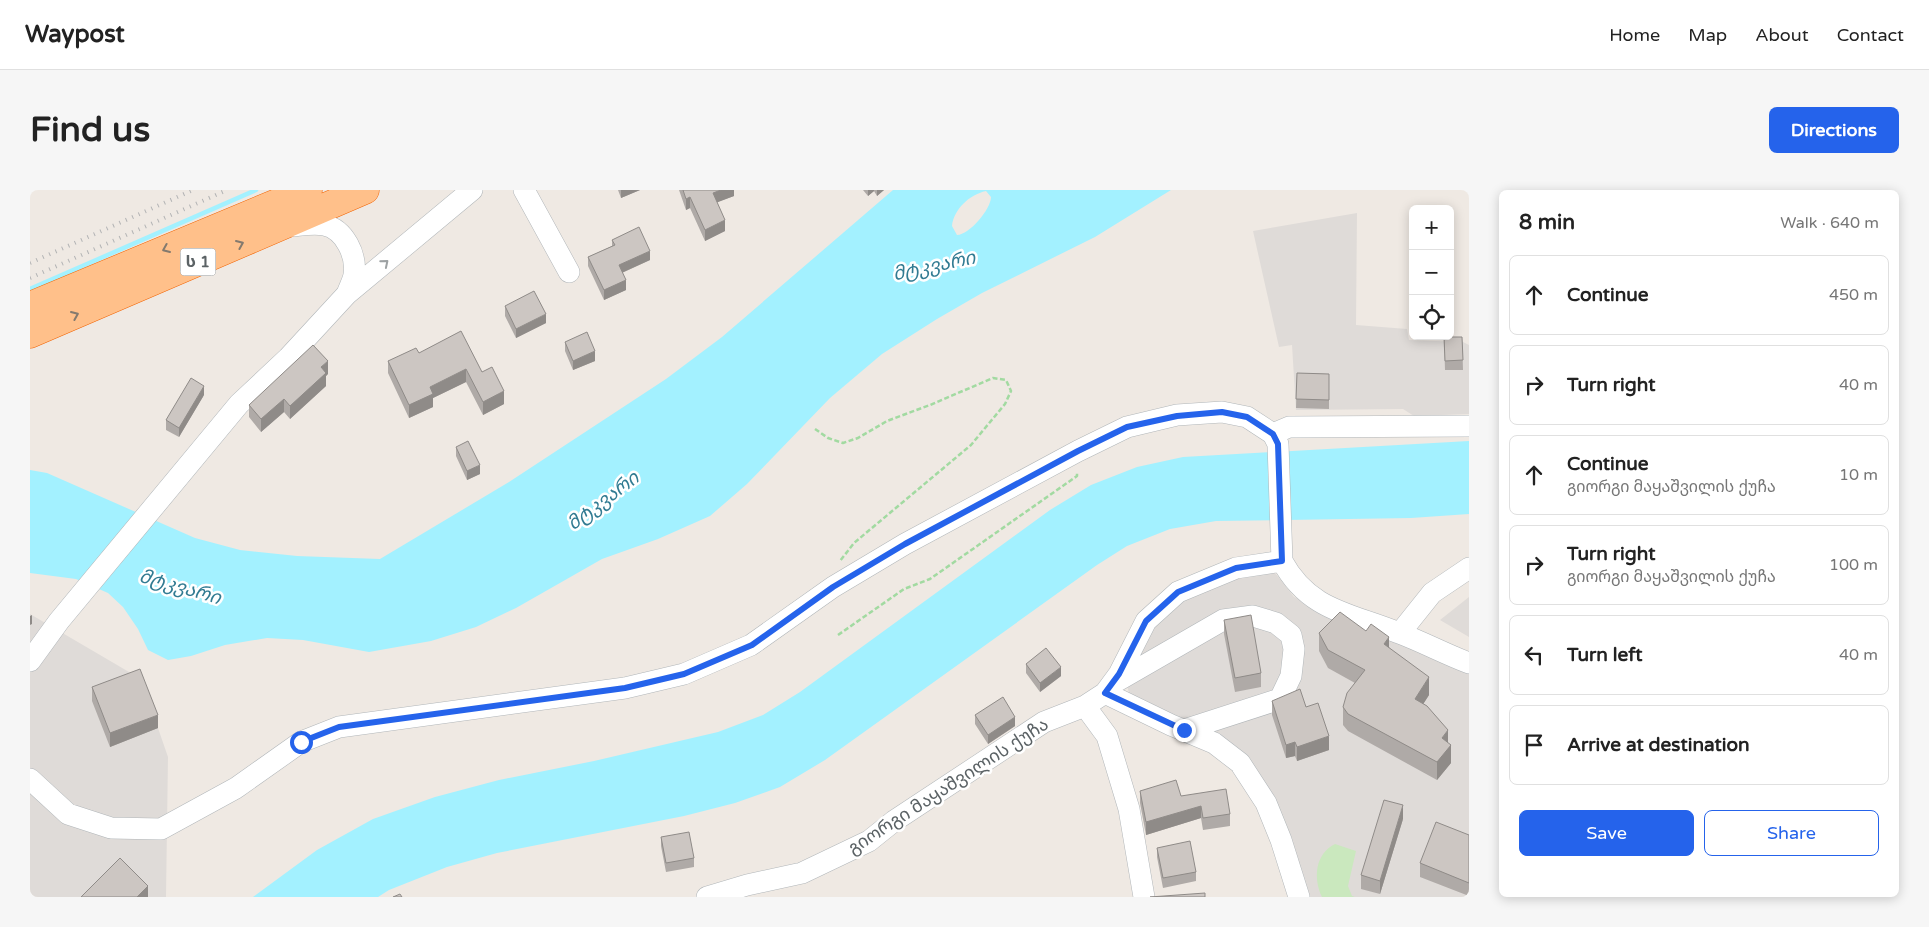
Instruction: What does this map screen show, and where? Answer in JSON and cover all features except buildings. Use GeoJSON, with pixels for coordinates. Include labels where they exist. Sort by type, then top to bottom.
{"type":"FeatureCollection","features":[{"type":"Feature","properties":{"kind":"highway","name":"ს 1"},"geometry":{"type":"LineString","coordinates":[[30,306],[308,190]]}},
{"type":"Feature","properties":{"kind":"highway","name":"ს 1"},"geometry":{"type":"LineString","coordinates":[[30,334],[365,190]]}},
{"type":"Feature","properties":{"kind":"street"},"geometry":{"type":"LineString","coordinates":[[30,661],[58,621],[239,404],[288,358],[347,294],[472,190]]}},
{"type":"Feature","properties":{"kind":"street"},"geometry":{"type":"LineString","coordinates":[[524,190],[569,272]]}},
{"type":"Feature","properties":{"kind":"street"},"geometry":{"type":"LineString","coordinates":[[278,228],[315,224],[326,225],[346,240],[353,260],[354,275],[347,294]]}},
{"type":"Feature","properties":{"kind":"street"},"geometry":{"type":"LineString","coordinates":[[30,779],[68,814],[112,828],[161,829],[236,788],[301,742],[339,727],[625,688],[684,674],[752,645],[833,587],[905,544],[1078,451],[1127,427],[1177,416],[1222,412],[1247,417],[1276,439],[1282,561],[1290,577],[1308,595],[1325,606],[1400,633],[1469,664]]}},
{"type":"Feature","properties":{"kind":"street"},"geometry":{"type":"LineString","coordinates":[[1276,439],[1289,427],[1469,426]]}},
{"type":"Feature","properties":{"kind":"street","name":"გიორგი მაყაშვილის ქუჩა"},"geometry":{"type":"LineString","coordinates":[[707,897],[747,885],[802,873],[870,841],[894,821],[1044,722],[1085,706],[1108,688],[1119,674],[1146,621],[1178,592],[1236,568],[1282,561]]}},
{"type":"Feature","properties":{"kind":"street"},"geometry":{"type":"LineString","coordinates":[[1400,633],[1432,593],[1469,568]]}},
{"type":"Feature","properties":{"kind":"street"},"geometry":{"type":"LineString","coordinates":[[1108,688],[1223,620],[1254,616],[1276,623],[1291,635],[1294,649],[1292,676],[1280,699],[1184,730]]}},
{"type":"Feature","properties":{"kind":"street"},"geometry":{"type":"LineString","coordinates":[[1108,688],[1184,730],[1214,743],[1240,763],[1266,803],[1281,840],[1299,897]]}},
{"type":"Feature","properties":{"kind":"street"},"geometry":{"type":"LineString","coordinates":[[1085,706],[1107,736],[1129,809],[1144,897]]}},
{"type":"Feature","properties":{"kind":"path"},"geometry":{"type":"LineString","coordinates":[[815,429],[828,438],[843,443],[858,438],[887,421],[993,378],[1006,380],[1011,391],[1004,404],[971,445],[854,543],[837,565],[833,587]]}},
{"type":"Feature","properties":{"kind":"path"},"geometry":{"type":"LineString","coordinates":[[838,635],[904,589],[930,579],[1077,476],[1078,451]]}},
{"type":"Feature","properties":{"kind":"shaded area"},"geometry":{"type":"Polygon","coordinates":[[[1357,213],[1356,325],[1407,329],[1409,340],[1463,342],[1469,345],[1469,414],[1414,416],[1403,409],[1296,410],[1292,345],[1279,347],[1253,231],[1357,213]]]}},
{"type":"Feature","properties":{"kind":"shaded area"},"geometry":{"type":"Polygon","coordinates":[[[1272,569],[1294,597],[1469,671],[1469,897],[1309,897],[1292,846],[1251,765],[1130,699],[1125,674],[1147,626],[1178,595],[1272,569]]]}},
{"type":"Feature","properties":{"kind":"shaded area"},"geometry":{"type":"Polygon","coordinates":[[[1469,597],[1469,637],[1440,620],[1469,597]]]}},
{"type":"Feature","properties":{"kind":"shaded area"},"geometry":{"type":"Polygon","coordinates":[[[30,614],[141,679],[168,757],[166,897],[30,897],[30,614]]]}},
{"type":"Feature","properties":{"kind":"green space"},"geometry":{"type":"Polygon","coordinates":[[[1335,844],[1356,851],[1348,886],[1352,896],[1355,897],[1322,897],[1319,890],[1317,875],[1320,860],[1328,848],[1335,844]]]}},
{"type":"Feature","properties":{"kind":"water","name":"მტკვარი"},"geometry":{"type":"Polygon","coordinates":[[[893,190],[1171,190],[1095,237],[982,293],[882,354],[830,398],[747,484],[710,516],[658,539],[602,559],[516,608],[476,627],[431,641],[369,652],[303,640],[267,638],[225,645],[191,656],[168,660],[148,650],[138,629],[123,607],[108,593],[76,579],[30,573],[30,470],[47,473],[195,538],[240,550],[297,556],[380,559],[509,482],[666,379],[722,337],[893,190]],[[986,191],[968,199],[963,204],[953,220],[952,226],[957,235],[967,231],[979,220],[987,208],[991,197],[986,191]]]}},
{"type":"Feature","properties":{"kind":"water"},"geometry":{"type":"Polygon","coordinates":[[[1469,441],[1469,514],[1411,518],[1216,521],[1170,529],[1127,546],[1097,565],[825,760],[780,787],[735,803],[684,816],[497,853],[447,867],[389,890],[378,897],[253,897],[317,850],[373,819],[435,797],[499,780],[594,761],[718,732],[763,715],[800,692],[1050,510],[1091,485],[1137,467],[1183,457],[1469,441]]]}},
{"type":"Feature","properties":{"kind":"waterway"},"geometry":{"type":"LineString","coordinates":[[30,289],[256,190]]}},
{"type":"Feature","properties":{"kind":"railway"},"geometry":{"type":"LineString","coordinates":[[30,263],[193,190]]}},
{"type":"Feature","properties":{"kind":"railway"},"geometry":{"type":"LineString","coordinates":[[30,278],[227,190]]}},
{"type":"Feature","properties":{"kind":"route"},"geometry":{"type":"LineString","coordinates":[[301,742],[339,727],[625,688],[684,674],[752,645],[833,587],[905,544],[1078,451],[1127,427],[1177,416],[1222,412],[1247,417],[1273,434],[1278,444],[1282,561],[1236,568],[1178,592],[1146,621],[1119,674],[1105,693],[1184,730]]}}]}
